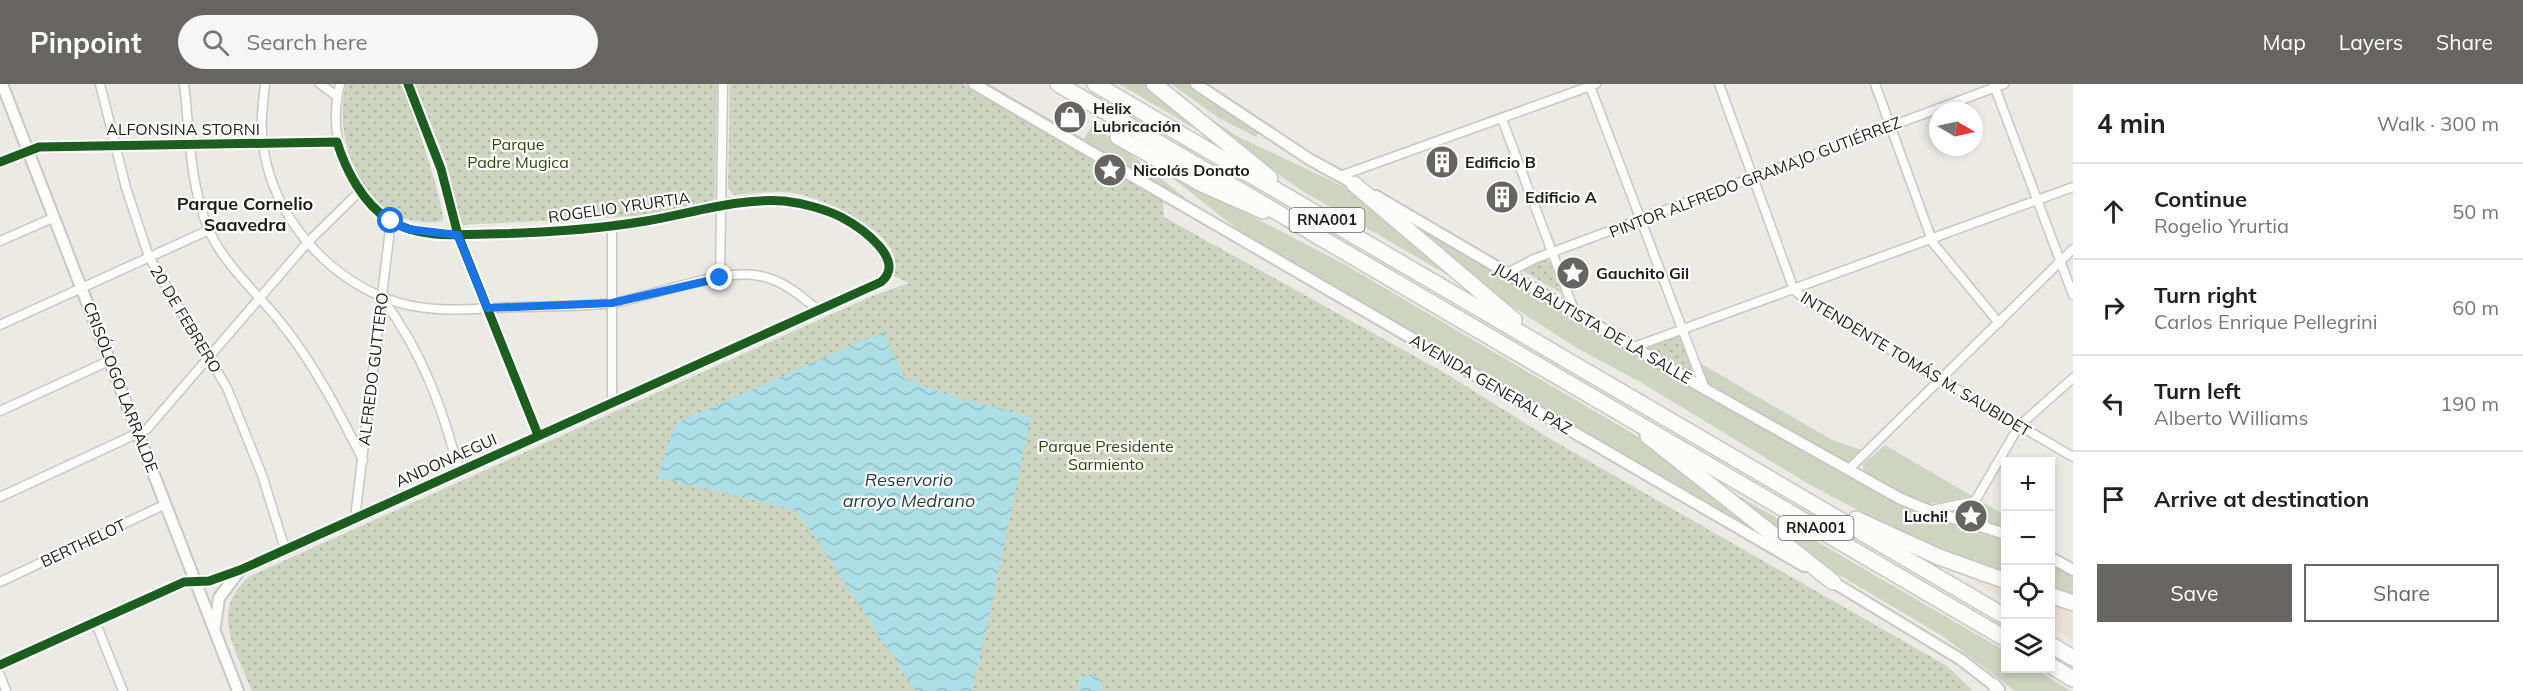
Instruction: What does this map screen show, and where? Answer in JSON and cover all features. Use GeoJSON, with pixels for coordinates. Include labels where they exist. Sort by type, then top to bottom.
{"type":"FeatureCollection","features":[{"type":"Feature","properties":{"kind":"highway","name":"RNA001"},"geometry":{"type":"LineString","coordinates":[[1058,84],[2001,636]]}},
{"type":"Feature","properties":{"kind":"highway","name":"RNA001"},"geometry":{"type":"LineString","coordinates":[[1095,84],[2001,614]]}},
{"type":"Feature","properties":{"kind":"highway"},"geometry":{"type":"LineString","coordinates":[[1154,84],[1299,203]]}},
{"type":"Feature","properties":{"kind":"highway"},"geometry":{"type":"LineString","coordinates":[[1118,137],[1236,201],[1296,224]]}},
{"type":"Feature","properties":{"kind":"highway"},"geometry":{"type":"LineString","coordinates":[[1354,184],[1467,283],[1559,355]]}},
{"type":"Feature","properties":{"kind":"highway"},"geometry":{"type":"LineString","coordinates":[[1626,416],[1656,444],[1833,582]]}},
{"type":"Feature","properties":{"kind":"highway"},"geometry":{"type":"LineString","coordinates":[[1789,490],[1939,557],[2001,579]]}},
{"type":"Feature","properties":{"kind":"highway"},"geometry":{"type":"LineString","coordinates":[[2055,598],[2073,603]]}},
{"type":"Feature","properties":{"kind":"highway"},"geometry":{"type":"LineString","coordinates":[[2055,647],[2073,657]]}},
{"type":"Feature","properties":{"kind":"highway"},"geometry":{"type":"LineString","coordinates":[[2055,668],[2073,679]]}},
{"type":"Feature","properties":{"kind":"street","name":"CRISÓLOGO LARRALDE"},"geometry":{"type":"LineString","coordinates":[[2,84],[238,691]]}},
{"type":"Feature","properties":{"kind":"street","name":"20 DE FEBRERO"},"geometry":{"type":"LineString","coordinates":[[100,84],[126,188],[149,257],[227,388],[247,437],[285,549]]}},
{"type":"Feature","properties":{"kind":"street"},"geometry":{"type":"LineString","coordinates":[[184,84],[195,183],[209,230],[224,254],[322,382],[363,460]]}},
{"type":"Feature","properties":{"kind":"street"},"geometry":{"type":"LineString","coordinates":[[265,84],[263,144],[282,204],[307,243],[357,284],[382,297],[403,304],[450,310],[612,303],[742,275],[760,276],[793,290],[818,310]]}},
{"type":"Feature","properties":{"kind":"street"},"geometry":{"type":"LineString","coordinates":[[320,84],[337,96]]}},
{"type":"Feature","properties":{"kind":"street","name":"ROGELIO YRURTIA"},"geometry":{"type":"LineString","coordinates":[[340,84],[337,96],[337,142],[345,164],[360,191],[391,221],[407,229],[458,235],[571,232],[710,209],[720,204],[755,200],[786,201],[840,216],[872,239],[883,250],[890,264]]}},
{"type":"Feature","properties":{"kind":"street"},"geometry":{"type":"LineString","coordinates":[[408,84],[441,169],[458,235],[538,435]]}},
{"type":"Feature","properties":{"kind":"street"},"geometry":{"type":"LineString","coordinates":[[720,278],[723,84]]}},
{"type":"Feature","properties":{"kind":"street","name":"AVENIDA GENERAL PAZ"},"geometry":{"type":"LineString","coordinates":[[974,84],[1833,582],[1960,659],[1998,689]]}},
{"type":"Feature","properties":{"kind":"street","name":"JUAN BAUTISTA DE LA SALLE"},"geometry":{"type":"LineString","coordinates":[[1196,84],[1340,176],[1848,470],[1899,498],[1930,511],[2001,532]]}},
{"type":"Feature","properties":{"kind":"street","name":"INTENDENTE TOMÁS M. SAUBIDET"},"geometry":{"type":"LineString","coordinates":[[1719,84],[1794,290],[1807,301],[2073,457]]}},
{"type":"Feature","properties":{"kind":"street"},"geometry":{"type":"LineString","coordinates":[[1875,84],[1931,239],[1999,323]]}},
{"type":"Feature","properties":{"kind":"street"},"geometry":{"type":"LineString","coordinates":[[1340,176],[1593,85],[1705,389]]}},
{"type":"Feature","properties":{"kind":"street"},"geometry":{"type":"LineString","coordinates":[[1998,85],[2073,295]]}},
{"type":"Feature","properties":{"kind":"street","name":"PINTOR ALFREDO GRAMAJO GUTIÉRREZ"},"geometry":{"type":"LineString","coordinates":[[1507,273],[1516,266],[1998,85]]}},
{"type":"Feature","properties":{"kind":"street"},"geometry":{"type":"LineString","coordinates":[[1502,119],[1575,313]]}},
{"type":"Feature","properties":{"kind":"street","name":"ALFONSINA STORNI"},"geometry":{"type":"LineString","coordinates":[[28,149],[116,144],[337,142]]}},
{"type":"Feature","properties":{"kind":"street"},"geometry":{"type":"LineString","coordinates":[[0,162],[28,149]]}},
{"type":"Feature","properties":{"kind":"street"},"geometry":{"type":"LineString","coordinates":[[1634,347],[2073,187]]}},
{"type":"Feature","properties":{"kind":"street"},"geometry":{"type":"LineString","coordinates":[[0,497],[140,434],[153,423],[307,243],[360,191]]}},
{"type":"Feature","properties":{"kind":"street"},"geometry":{"type":"LineString","coordinates":[[0,241],[55,217]]}},
{"type":"Feature","properties":{"kind":"street","name":"ALFREDO GUTTERO"},"geometry":{"type":"LineString","coordinates":[[355,518],[391,221]]}},
{"type":"Feature","properties":{"kind":"street"},"geometry":{"type":"LineString","coordinates":[[612,227],[612,403]]}},
{"type":"Feature","properties":{"kind":"street"},"geometry":{"type":"LineString","coordinates":[[0,325],[209,230]]}},
{"type":"Feature","properties":{"kind":"street"},"geometry":{"type":"LineString","coordinates":[[1848,470],[2073,249]]}},
{"type":"Feature","properties":{"kind":"street","name":"ANDONAEGUI"},"geometry":{"type":"LineString","coordinates":[[0,665],[184,582],[209,581],[240,570],[881,282],[888,276],[890,264]]}},
{"type":"Feature","properties":{"kind":"street"},"geometry":{"type":"LineString","coordinates":[[382,297],[397,318],[428,376],[444,414],[459,471]]}},
{"type":"Feature","properties":{"kind":"street"},"geometry":{"type":"LineString","coordinates":[[0,411],[111,360]]}},
{"type":"Feature","properties":{"kind":"street"},"geometry":{"type":"LineString","coordinates":[[1930,511],[1975,501],[2019,426],[2073,378]]}},
{"type":"Feature","properties":{"kind":"street"},"geometry":{"type":"LineString","coordinates":[[1975,501],[1986,528]]}},
{"type":"Feature","properties":{"kind":"street","name":"BERTHELOT"},"geometry":{"type":"LineString","coordinates":[[0,582],[166,504]]}},
{"type":"Feature","properties":{"kind":"street"},"geometry":{"type":"LineString","coordinates":[[2055,560],[2073,570]]}},
{"type":"Feature","properties":{"kind":"street"},"geometry":{"type":"LineString","coordinates":[[214,630],[219,598],[240,570]]}},
{"type":"Feature","properties":{"kind":"street"},"geometry":{"type":"LineString","coordinates":[[95,621],[123,691]]}},
{"type":"Feature","properties":{"kind":"street"},"geometry":{"type":"LineString","coordinates":[[0,675],[6,691]]}},
{"type":"Feature","properties":{"kind":"shaded area"},"geometry":{"type":"Polygon","coordinates":[[[1974,581],[2001,582],[2001,598],[1974,581]]]}},
{"type":"Feature","properties":{"kind":"shaded area"},"geometry":{"type":"Polygon","coordinates":[[[2055,606],[2073,614],[2073,641],[2055,630],[2055,606]]]}},
{"type":"Feature","properties":{"kind":"green space"},"geometry":{"type":"Polygon","coordinates":[[[346,84],[401,84],[412,110],[439,195],[443,220],[423,222],[396,215],[379,203],[365,187],[354,168],[347,147],[343,125],[346,84]]]}},
{"type":"Feature","properties":{"kind":"green space","name":"Parque Padre Mugica"},"geometry":{"type":"Polygon","coordinates":[[[415,84],[717,84],[715,198],[708,205],[637,216],[461,225],[446,162],[415,84]]]}},
{"type":"Feature","properties":{"kind":"green space","name":"Parque Presidente Sarmiento"},"geometry":{"type":"Polygon","coordinates":[[[730,84],[963,84],[1163,201],[1164,217],[1445,373],[1552,440],[1947,666],[1973,691],[252,691],[233,646],[228,617],[230,603],[237,589],[250,576],[872,296],[909,283],[894,276],[894,256],[886,242],[876,232],[849,214],[819,200],[793,193],[733,195],[728,187],[730,84]]]}},
{"type":"Feature","properties":{"kind":"green space"},"geometry":{"type":"Polygon","coordinates":[[[984,84],[989,84],[1084,139],[1093,124],[1184,197],[1182,200],[984,84]]]}},
{"type":"Feature","properties":{"kind":"green space"},"geometry":{"type":"Polygon","coordinates":[[[1119,84],[1147,84],[1206,135],[1119,84]]]}},
{"type":"Feature","properties":{"kind":"green space"},"geometry":{"type":"Polygon","coordinates":[[[1171,84],[1188,84],[1259,132],[1256,137],[1219,118],[1171,84]]]}},
{"type":"Feature","properties":{"kind":"green space"},"geometry":{"type":"Polygon","coordinates":[[[1180,98],[1237,136],[1359,194],[1458,281],[1301,190],[1239,146],[1180,98]]]}},
{"type":"Feature","properties":{"kind":"green space"},"geometry":{"type":"Polygon","coordinates":[[[1161,169],[1344,264],[1642,439],[1756,530],[1754,532],[1246,236],[1161,169]]]}},
{"type":"Feature","properties":{"kind":"green space"},"geometry":{"type":"Polygon","coordinates":[[[1394,212],[1659,368],[1911,509],[1974,533],[2001,539],[2001,572],[1906,536],[1807,483],[1642,383],[1577,348],[1474,282],[1394,212]]]}},
{"type":"Feature","properties":{"kind":"green space"},"geometry":{"type":"Polygon","coordinates":[[[1544,259],[1549,260],[1561,293],[1522,269],[1544,259]]]}},
{"type":"Feature","properties":{"kind":"green space"},"geometry":{"type":"Polygon","coordinates":[[[1680,333],[1695,374],[1692,377],[1644,348],[1645,344],[1680,333]]]}},
{"type":"Feature","properties":{"kind":"green space"},"geometry":{"type":"Polygon","coordinates":[[[1700,363],[1832,440],[1862,450],[1847,463],[1706,382],[1700,363]]]}},
{"type":"Feature","properties":{"kind":"green space"},"geometry":{"type":"Polygon","coordinates":[[[1885,445],[1972,496],[1925,503],[1907,498],[1889,488],[1864,473],[1863,464],[1885,445]]]}},
{"type":"Feature","properties":{"kind":"green space"},"geometry":{"type":"Polygon","coordinates":[[[1725,488],[2001,649],[2001,673],[2042,673],[2071,691],[2015,691],[1941,635],[1829,569],[1787,539],[1725,488]]]}},
{"type":"Feature","properties":{"kind":"green space"},"geometry":{"type":"Polygon","coordinates":[[[1982,502],[2001,513],[2001,528],[1990,524],[1982,502]]]}},
{"type":"Feature","properties":{"kind":"green space"},"geometry":{"type":"Polygon","coordinates":[[[2055,564],[2073,575],[2073,597],[2055,591],[2055,564]]]}},
{"type":"Feature","properties":{"kind":"water","name":"Reservorio arroyo Medrano"},"geometry":{"type":"Polygon","coordinates":[[[883,332],[905,379],[949,395],[1031,417],[972,691],[916,691],[795,510],[657,477],[676,423],[883,332]]]}},
{"type":"Feature","properties":{"kind":"water"},"geometry":{"type":"Polygon","coordinates":[[[1091,674],[1101,681],[1102,691],[1077,691],[1079,679],[1091,674]]]}},
{"type":"Feature","properties":{"kind":"cycle path"},"geometry":{"type":"LineString","coordinates":[[408,84],[441,169],[458,235],[538,435]]}},
{"type":"Feature","properties":{"kind":"cycle path"},"geometry":{"type":"LineString","coordinates":[[0,162],[39,147],[337,142],[345,164],[371,205],[400,226],[424,233],[449,235],[527,233],[606,227],[732,204],[784,201],[821,209],[849,222],[878,245],[889,264],[888,273],[881,282],[240,570],[209,581],[184,582],[0,665]]}},
{"type":"Feature","properties":{"kind":"place","name":"Helix Lubricación"},"geometry":{"type":"Point","coordinates":[1070,117]}},
{"type":"Feature","properties":{"kind":"place","name":"Edificio B"},"geometry":{"type":"Point","coordinates":[1442,162]}},
{"type":"Feature","properties":{"kind":"place","name":"Nicolás Donato"},"geometry":{"type":"Point","coordinates":[1110,170]}},
{"type":"Feature","properties":{"kind":"place","name":"Edificio A"},"geometry":{"type":"Point","coordinates":[1502,197]}},
{"type":"Feature","properties":{"kind":"place","name":"Gauchito Gil"},"geometry":{"type":"Point","coordinates":[1573,273]}},
{"type":"Feature","properties":{"kind":"place","name":"Luchi!"},"geometry":{"type":"Point","coordinates":[1971,516]}},
{"type":"Feature","properties":{"kind":"district","name":"Parque Cornelio Saavedra"},"geometry":{"type":"Point","coordinates":[245,214]}},
{"type":"Feature","properties":{"kind":"route"},"geometry":{"type":"LineString","coordinates":[[391,221],[407,229],[458,235],[487,308],[612,303],[720,278]]}}]}
